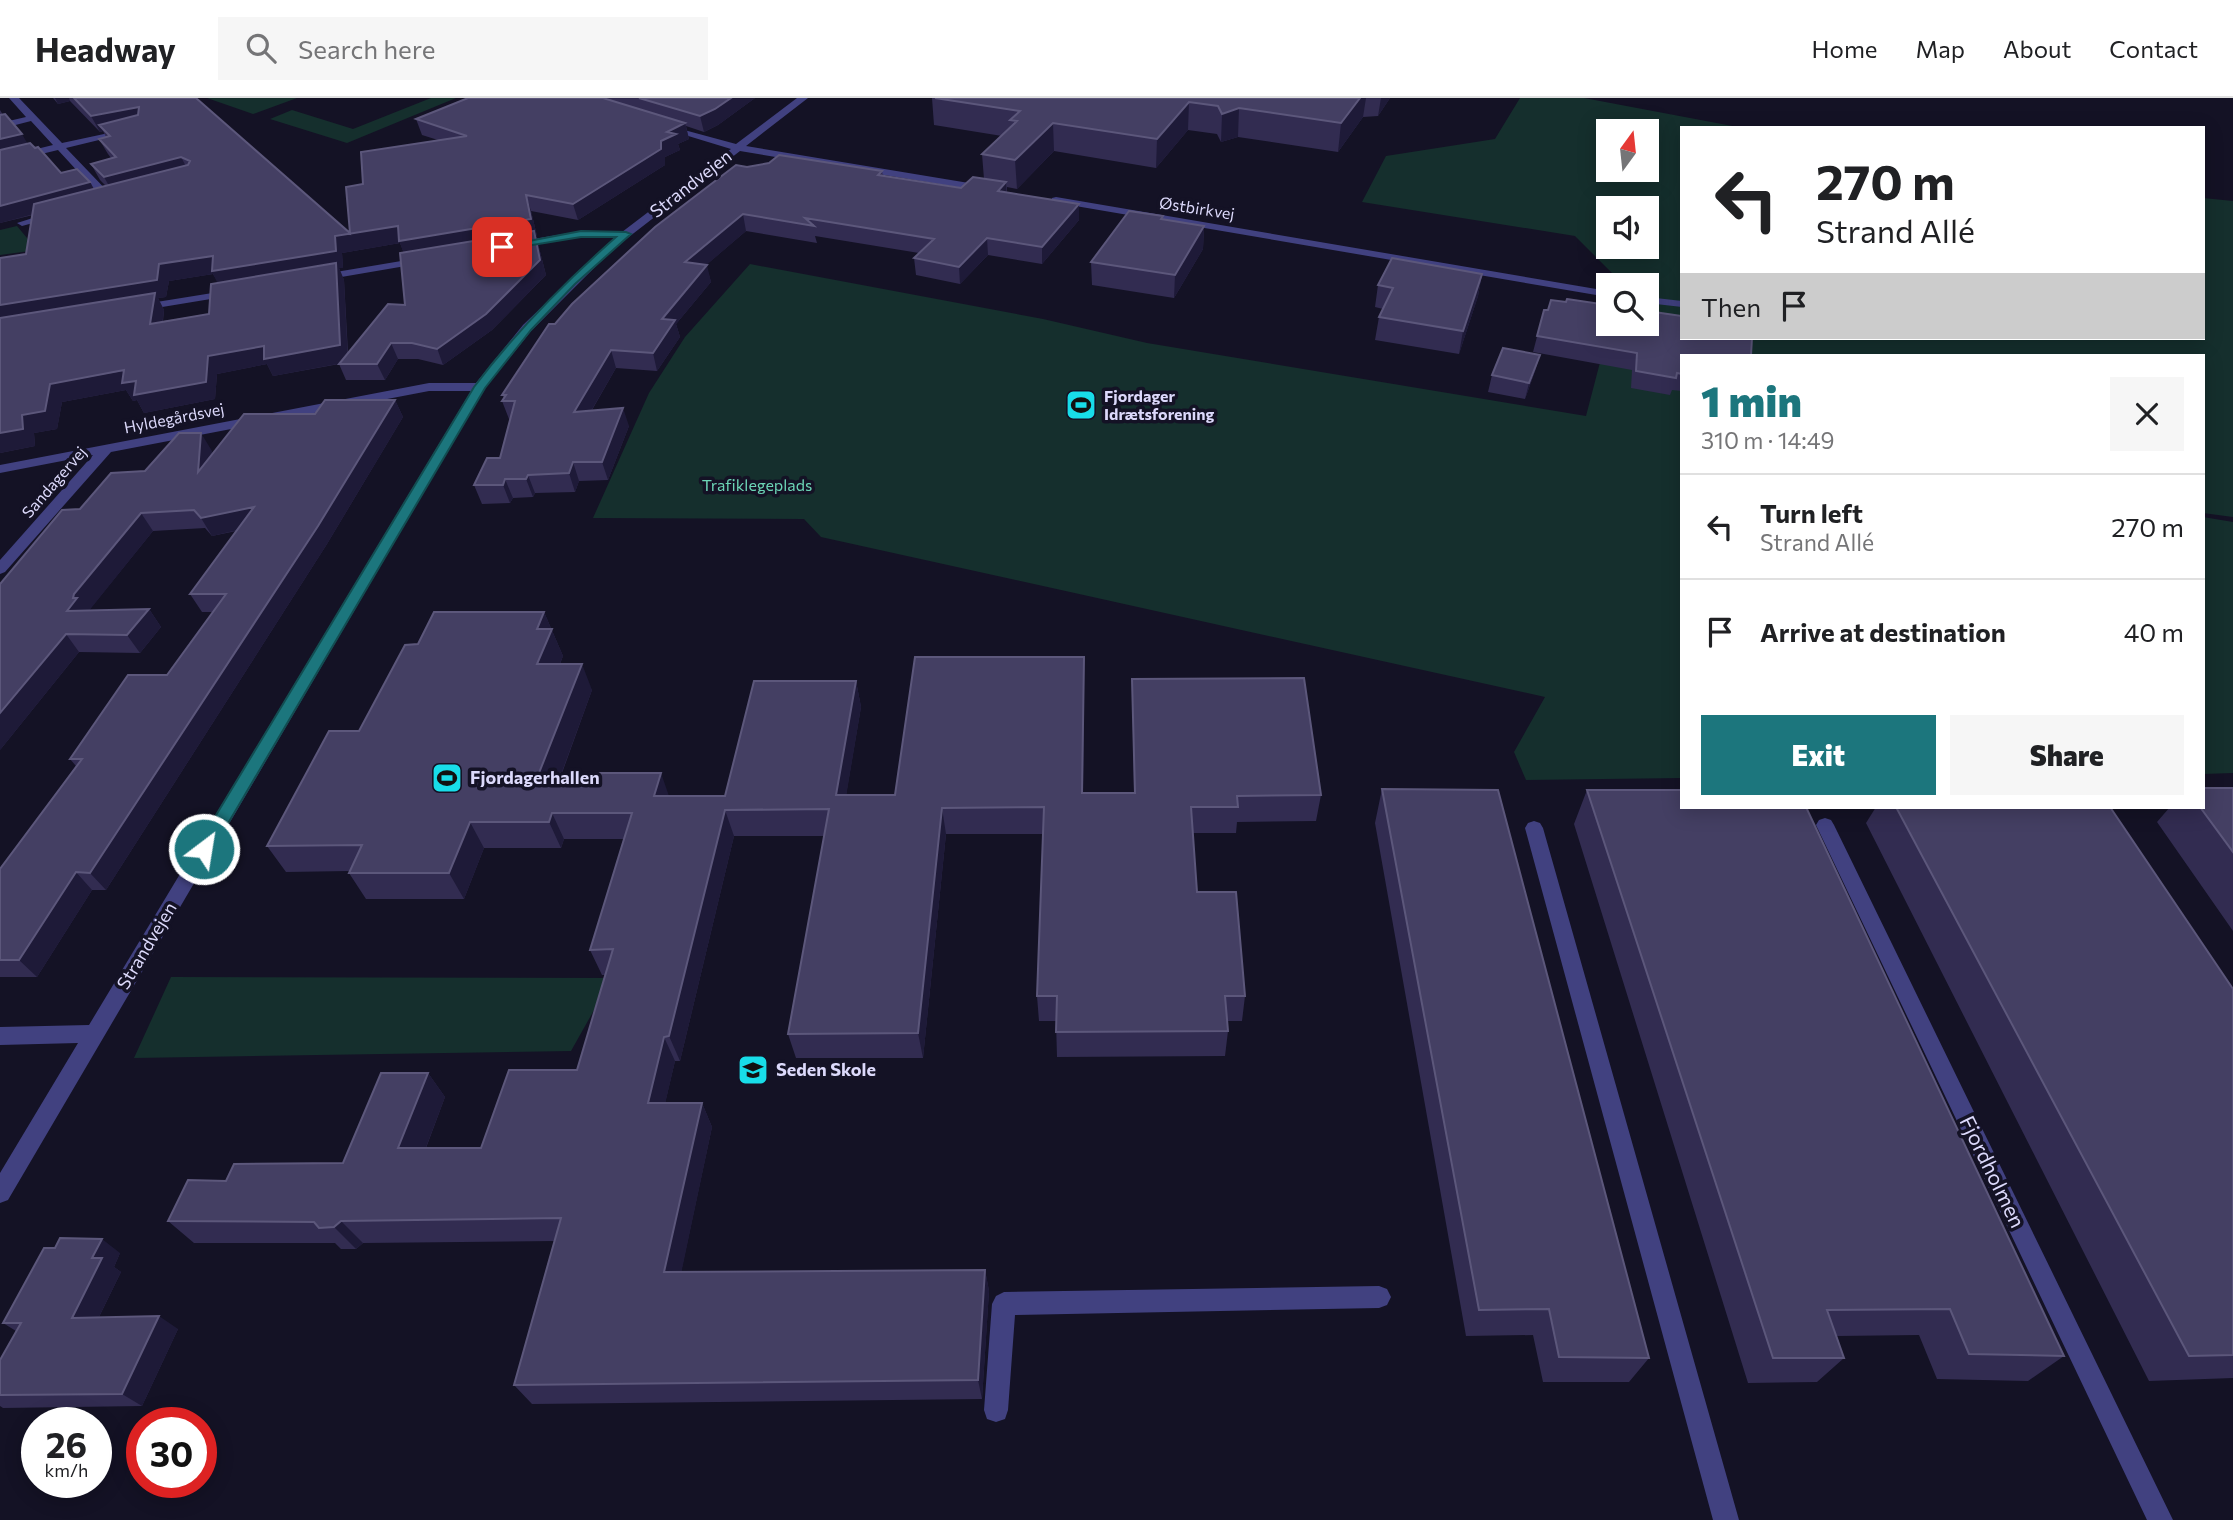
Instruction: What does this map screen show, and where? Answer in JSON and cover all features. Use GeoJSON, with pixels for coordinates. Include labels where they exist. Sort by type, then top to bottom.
{"type":"FeatureCollection","features":[{"type":"Feature","properties":{"kind":"street"},"geometry":{"type":"LineString","coordinates":[[14,98],[110,200]]}},
{"type":"Feature","properties":{"kind":"street","name":"Strandvejen"},"geometry":{"type":"LineString","coordinates":[[0,1193],[480,387],[527,328],[571,282],[626,234],[803,98]]}},
{"type":"Feature","properties":{"kind":"street"},"geometry":{"type":"LineString","coordinates":[[0,126],[33,118]]}},
{"type":"Feature","properties":{"kind":"street"},"geometry":{"type":"LineString","coordinates":[[649,121],[738,148],[996,190]]}},
{"type":"Feature","properties":{"kind":"street"},"geometry":{"type":"LineString","coordinates":[[0,161],[142,127]]}},
{"type":"Feature","properties":{"kind":"street"},"geometry":{"type":"LineString","coordinates":[[97,203],[123,196]]}},
{"type":"Feature","properties":{"kind":"street","name":"Østbirkvej"},"geometry":{"type":"LineString","coordinates":[[1044,198],[1596,292]]}},
{"type":"Feature","properties":{"kind":"street"},"geometry":{"type":"LineString","coordinates":[[22,223],[72,209]]}},
{"type":"Feature","properties":{"kind":"street"},"geometry":{"type":"LineString","coordinates":[[500,248],[581,234],[626,234]]}},
{"type":"Feature","properties":{"kind":"street"},"geometry":{"type":"LineString","coordinates":[[311,279],[433,259]]}},
{"type":"Feature","properties":{"kind":"street"},"geometry":{"type":"LineString","coordinates":[[122,311],[243,291]]}},
{"type":"Feature","properties":{"kind":"street"},"geometry":{"type":"LineString","coordinates":[[1659,301],[1680,304]]}},
{"type":"Feature","properties":{"kind":"street","name":"Hyldegårdsvej"},"geometry":{"type":"LineString","coordinates":[[0,469],[429,387],[480,387]]}},
{"type":"Feature","properties":{"kind":"street","name":"Sandagervej"},"geometry":{"type":"LineString","coordinates":[[0,569],[106,449]]}},
{"type":"Feature","properties":{"kind":"street","name":"Fjordholmen"},"geometry":{"type":"LineString","coordinates":[[1825,825],[2160,1520]]}},
{"type":"Feature","properties":{"kind":"street"},"geometry":{"type":"LineString","coordinates":[[1534,828],[1727,1520]]}},
{"type":"Feature","properties":{"kind":"street"},"geometry":{"type":"LineString","coordinates":[[0,1036],[94,1034]]}},
{"type":"Feature","properties":{"kind":"street"},"geometry":{"type":"LineString","coordinates":[[996,1410],[1004,1304],[1379,1297]]}},
{"type":"Feature","properties":{"kind":"green space"},"geometry":{"type":"Polygon","coordinates":[[[207,98],[297,98],[253,114],[207,98]]]}},
{"type":"Feature","properties":{"kind":"green space"},"geometry":{"type":"Polygon","coordinates":[[[431,98],[456,98],[347,143],[270,119],[292,110],[353,129],[431,98]]]}},
{"type":"Feature","properties":{"kind":"green space","name":"Fjordager Idrætsforening"},"geometry":{"type":"Polygon","coordinates":[[[1520,98],[1584,98],[1732,126],[1680,126],[1680,340],[2205,340],[2205,198],[2233,201],[2233,517],[2205,513],[2205,354],[1680,354],[1680,778],[1526,780],[1514,752],[1545,697],[821,537],[804,519],[593,518],[649,393],[685,337],[750,264],[1043,319],[1147,343],[1586,416],[1607,336],[1659,336],[1659,273],[1612,273],[1598,259],[1659,259],[1659,196],[1596,196],[1596,257],[1575,236],[1362,202],[1386,156],[1495,139],[1520,98]]]}},
{"type":"Feature","properties":{"kind":"green space"},"geometry":{"type":"Polygon","coordinates":[[[17,226],[37,250],[0,255],[0,230],[17,226]]]}},
{"type":"Feature","properties":{"kind":"green space"},"geometry":{"type":"Polygon","coordinates":[[[2205,517],[2233,522],[2233,773],[2205,774],[2205,517]]]}},
{"type":"Feature","properties":{"kind":"green space"},"geometry":{"type":"Polygon","coordinates":[[[171,977],[612,978],[571,1051],[134,1058],[171,977]]]}},
{"type":"Feature","properties":{"kind":"building"},"geometry":{"type":"Polygon","coordinates":[[[74,98],[196,98],[350,233],[346,187],[363,184],[361,152],[467,136],[416,119],[468,98],[603,98],[685,123],[667,132],[676,134],[661,141],[661,149],[573,204],[526,195],[531,219],[399,241],[398,226],[335,236],[336,251],[212,271],[213,256],[159,264],[157,280],[0,305],[0,258],[26,254],[34,204],[188,165],[190,161],[181,157],[104,177],[91,164],[116,157],[99,139],[110,136],[99,125],[138,115],[139,107],[91,116],[74,98]]]}},
{"type":"Feature","properties":{"kind":"building"},"geometry":{"type":"Polygon","coordinates":[[[639,98],[731,98],[700,116],[639,98]]]}},
{"type":"Feature","properties":{"kind":"building"},"geometry":{"type":"Polygon","coordinates":[[[935,98],[1360,98],[1341,123],[1239,108],[1222,114],[1218,106],[1189,102],[1157,139],[1053,123],[1015,160],[982,154],[1017,121],[1010,120],[1020,111],[935,98]]]}},
{"type":"Feature","properties":{"kind":"building"},"geometry":{"type":"Polygon","coordinates":[[[5,114],[22,134],[0,139],[0,115],[5,114]]]}},
{"type":"Feature","properties":{"kind":"building"},"geometry":{"type":"Polygon","coordinates":[[[30,143],[35,148],[38,147],[61,173],[77,169],[90,182],[0,206],[0,150],[30,143]]]}},
{"type":"Feature","properties":{"kind":"building"},"geometry":{"type":"Polygon","coordinates":[[[779,155],[882,171],[878,175],[961,188],[973,177],[1006,182],[998,191],[1079,204],[1042,247],[987,238],[959,267],[914,258],[934,239],[805,218],[814,226],[743,214],[685,262],[707,265],[662,319],[675,320],[653,353],[611,350],[574,412],[623,408],[602,462],[573,462],[569,473],[505,479],[503,485],[474,485],[487,458],[500,458],[515,401],[502,401],[506,395],[502,395],[549,324],[555,324],[572,304],[655,227],[736,165],[747,167],[769,163],[779,155]]]}},
{"type":"Feature","properties":{"kind":"building"},"geometry":{"type":"Polygon","coordinates":[[[1129,211],[1204,226],[1175,275],[1091,262],[1129,211]]]}},
{"type":"Feature","properties":{"kind":"building"},"geometry":{"type":"Polygon","coordinates":[[[534,231],[540,260],[486,314],[437,349],[412,343],[391,343],[377,364],[339,364],[388,304],[405,305],[400,253],[534,231]]]}},
{"type":"Feature","properties":{"kind":"building"},"geometry":{"type":"Polygon","coordinates":[[[1392,258],[1482,274],[1463,331],[1379,317],[1393,288],[1378,285],[1392,258]]]}},
{"type":"Feature","properties":{"kind":"building"},"geometry":{"type":"Polygon","coordinates":[[[336,263],[340,345],[264,359],[264,346],[208,356],[206,382],[134,395],[136,381],[122,383],[124,370],[50,384],[45,411],[22,415],[23,429],[0,433],[0,318],[155,293],[150,324],[209,314],[211,284],[336,263]]]}},
{"type":"Feature","properties":{"kind":"building"},"geometry":{"type":"Polygon","coordinates":[[[1567,299],[1596,303],[1596,336],[1659,336],[1659,313],[1680,316],[1680,340],[1752,340],[1751,354],[1680,354],[1680,374],[1677,373],[1676,378],[1636,371],[1637,353],[1537,336],[1544,310],[1548,310],[1551,300],[1566,302],[1567,299]]]}},
{"type":"Feature","properties":{"kind":"building"},"geometry":{"type":"Polygon","coordinates":[[[1503,348],[1540,355],[1529,383],[1492,375],[1503,348]]]}},
{"type":"Feature","properties":{"kind":"building"},"geometry":{"type":"Polygon","coordinates":[[[325,400],[395,400],[318,526],[90,873],[76,872],[19,960],[0,960],[0,869],[82,759],[70,759],[128,675],[167,675],[226,594],[190,594],[254,507],[201,518],[194,510],[141,513],[74,594],[73,598],[77,598],[67,611],[149,609],[127,635],[66,634],[0,713],[0,584],[62,510],[80,509],[111,473],[145,471],[179,433],[201,433],[198,472],[244,414],[315,414],[325,400]]]}},
{"type":"Feature","properties":{"kind":"building"},"geometry":{"type":"Polygon","coordinates":[[[434,612],[544,612],[537,629],[552,629],[537,664],[582,664],[539,773],[661,773],[654,796],[725,796],[754,681],[856,681],[836,795],[895,795],[915,657],[1084,657],[1082,793],[1135,793],[1132,679],[1304,678],[1321,795],[1237,796],[1238,807],[1191,807],[1197,892],[1236,892],[1245,996],[1225,996],[1228,1031],[1056,1032],[1057,996],[1037,996],[1044,807],[942,808],[918,1033],[788,1034],[829,809],[725,810],[669,1036],[664,1037],[648,1103],[702,1103],[664,1272],[985,1270],[978,1380],[514,1385],[561,1218],[341,1221],[334,1227],[319,1228],[314,1222],[168,1221],[188,1180],[226,1181],[234,1164],[343,1163],[381,1073],[428,1073],[398,1148],[481,1148],[509,1070],[577,1070],[613,949],[590,950],[632,813],[552,813],[549,822],[470,822],[449,873],[349,873],[362,845],[267,846],[329,731],[359,731],[405,645],[418,644],[434,612]]]}},
{"type":"Feature","properties":{"kind":"building"},"geometry":{"type":"Polygon","coordinates":[[[2205,788],[2233,788],[2233,852],[2201,809],[2205,809],[2205,788]]]}},
{"type":"Feature","properties":{"kind":"building"},"geometry":{"type":"Polygon","coordinates":[[[1382,789],[1498,790],[1649,1358],[1559,1357],[1549,1309],[1479,1310],[1382,789]]]}},
{"type":"Feature","properties":{"kind":"building"},"geometry":{"type":"Polygon","coordinates":[[[1587,790],[1680,790],[1680,809],[1807,809],[2064,1356],[1969,1354],[1950,1309],[1827,1310],[1844,1358],[1773,1358],[1587,790]]]}},
{"type":"Feature","properties":{"kind":"building"},"geometry":{"type":"Polygon","coordinates":[[[1897,809],[2111,809],[2233,989],[2233,1355],[2189,1356],[1897,809]]]}},
{"type":"Feature","properties":{"kind":"building"},"geometry":{"type":"Polygon","coordinates":[[[60,1238],[102,1239],[92,1258],[102,1258],[72,1318],[159,1316],[122,1394],[0,1395],[0,1360],[21,1323],[3,1323],[44,1248],[55,1248],[60,1238]]]}},
{"type":"Feature","properties":{"kind":"place","name":"Fjordager Idrætsforening"},"geometry":{"type":"Point","coordinates":[1081,405]}},
{"type":"Feature","properties":{"kind":"place","name":"Fjordagerhallen"},"geometry":{"type":"Point","coordinates":[447,778]}},
{"type":"Feature","properties":{"kind":"place","name":"Seden Skole"},"geometry":{"type":"Point","coordinates":[753,1070]}},
{"type":"Feature","properties":{"kind":"route"},"geometry":{"type":"LineString","coordinates":[[204,849],[480,387],[527,328],[571,282],[626,234],[581,234],[502,247]]}},
{"type":"Feature","properties":{"kind":"park label","name":"Trafiklegeplads"},"geometry":{"type":"Point","coordinates":[757,485]}}]}
